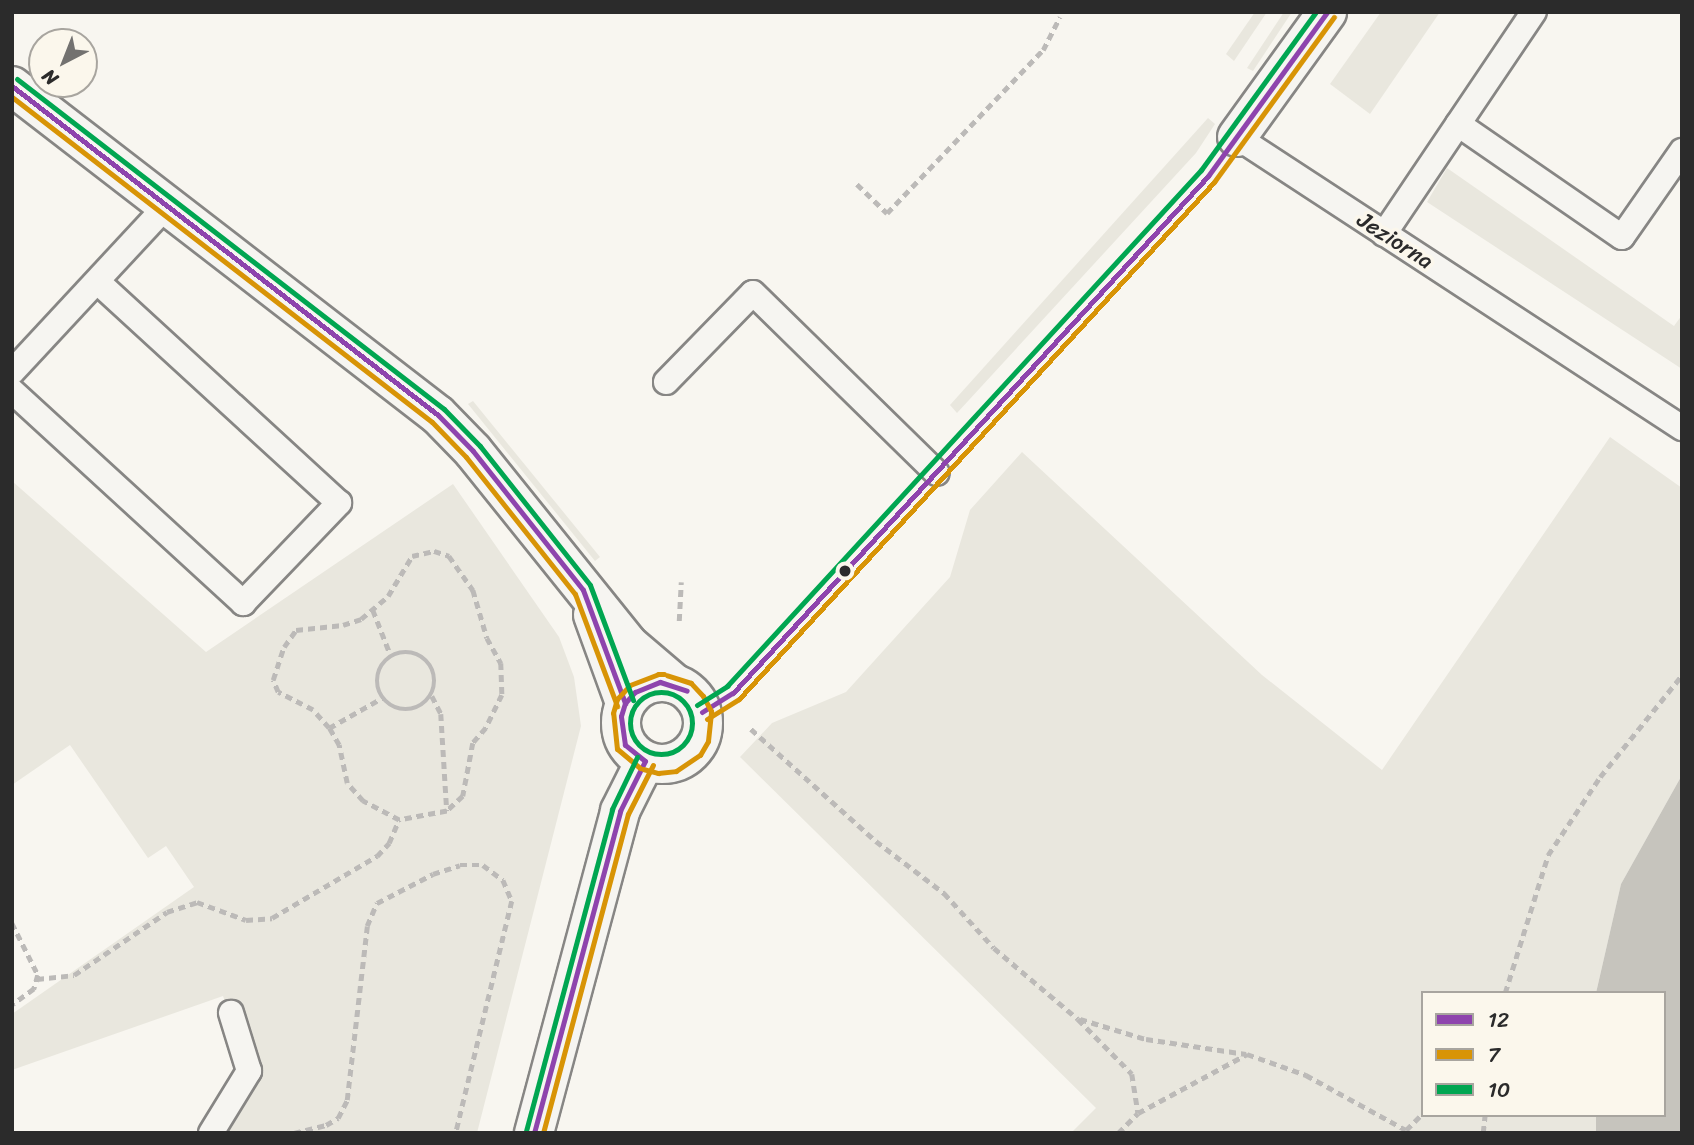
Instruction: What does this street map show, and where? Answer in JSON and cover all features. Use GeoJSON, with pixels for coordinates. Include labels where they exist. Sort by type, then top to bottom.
{"type":"FeatureCollection","features":[{"type":"Feature","properties":{"kind":"street","name":"Jeziorna"},"geometry":{"type":"LineString","coordinates":[[1237,137],[1326,12]]}},
{"type":"Feature","properties":{"kind":"street"},"geometry":{"type":"LineString","coordinates":[[12,86],[438,415],[473,451],[628,643],[675,684],[687,691],[702,712],[700,739],[683,758],[672,763],[645,761],[625,745],[621,724],[625,703],[583,590]]}},
{"type":"Feature","properties":{"kind":"street"},"geometry":{"type":"LineString","coordinates":[[625,703],[635,692],[647,685],[675,684]]}},
{"type":"Feature","properties":{"kind":"street"},"geometry":{"type":"LineString","coordinates":[[534,1133],[620,811],[645,761]]}},
{"type":"Feature","properties":{"kind":"lane"},"geometry":{"type":"LineString","coordinates":[[1384,234],[1534,12]]}},
{"type":"Feature","properties":{"kind":"lane"},"geometry":{"type":"LineString","coordinates":[[1458,124],[1622,237],[1682,151]]}},
{"type":"Feature","properties":{"kind":"lane","name":"Jeziorna"},"geometry":{"type":"LineString","coordinates":[[1237,137],[1682,428]]}},
{"type":"Feature","properties":{"kind":"lane"},"geometry":{"type":"LineString","coordinates":[[12,372],[168,204]]}},
{"type":"Feature","properties":{"kind":"lane"},"geometry":{"type":"LineString","coordinates":[[12,391],[243,603],[339,503],[97,281]]}},
{"type":"Feature","properties":{"kind":"lane"},"geometry":{"type":"LineString","coordinates":[[666,383],[753,293],[937,473]]}},
{"type":"Feature","properties":{"kind":"lane"},"geometry":{"type":"LineString","coordinates":[[211,1133],[249,1071],[231,1013]]}},
{"type":"Feature","properties":{"kind":"path"},"geometry":{"type":"LineString","coordinates":[[857,184],[887,213],[1043,50],[1060,17]]}},
{"type":"Feature","properties":{"kind":"path"},"geometry":{"type":"LineString","coordinates":[[434,551],[449,556],[473,590],[487,638],[501,663],[502,695],[498,706],[473,743],[463,796],[447,811],[399,820],[363,801],[347,783],[339,745],[329,728],[313,710],[278,692],[273,680],[276,666],[296,630],[343,625],[361,619],[388,596],[412,556],[434,551]]}},
{"type":"Feature","properties":{"kind":"path"},"geometry":{"type":"LineString","coordinates":[[679,621],[681,582]]}},
{"type":"Feature","properties":{"kind":"path"},"geometry":{"type":"LineString","coordinates":[[373,610],[391,656]]}},
{"type":"Feature","properties":{"kind":"path"},"geometry":{"type":"LineString","coordinates":[[410,652],[426,660],[435,677],[432,696],[426,703],[408,710],[398,709],[382,698],[377,680],[380,670],[391,656],[410,652]]}},
{"type":"Feature","properties":{"kind":"path"},"geometry":{"type":"LineString","coordinates":[[1507,991],[1548,855],[1600,777],[1682,675]]}},
{"type":"Feature","properties":{"kind":"path"},"geometry":{"type":"LineString","coordinates":[[432,696],[441,713],[447,811]]}},
{"type":"Feature","properties":{"kind":"path"},"geometry":{"type":"LineString","coordinates":[[329,728],[382,698]]}},
{"type":"Feature","properties":{"kind":"path"},"geometry":{"type":"LineString","coordinates":[[751,729],[876,841],[944,893],[994,948],[1078,1019],[1132,1074],[1138,1113]]}},
{"type":"Feature","properties":{"kind":"path"},"geometry":{"type":"LineString","coordinates":[[37,979],[74,975],[167,912],[197,902],[246,919],[272,918],[377,856],[389,843],[399,820]]}},
{"type":"Feature","properties":{"kind":"path"},"geometry":{"type":"LineString","coordinates":[[294,1133],[326,1125],[338,1118],[347,1100],[367,926],[377,903],[433,874],[460,865],[483,865],[503,880],[512,901],[456,1133]]}},
{"type":"Feature","properties":{"kind":"path"},"geometry":{"type":"LineString","coordinates":[[12,923],[38,975],[34,989],[12,1005]]}},
{"type":"Feature","properties":{"kind":"path"},"geometry":{"type":"LineString","coordinates":[[1078,1019],[1146,1039],[1247,1054],[1307,1075],[1406,1130],[1421,1115]]}},
{"type":"Feature","properties":{"kind":"path"},"geometry":{"type":"LineString","coordinates":[[1118,1133],[1138,1113],[1247,1054]]}},
{"type":"Feature","properties":{"kind":"shaded area"},"geometry":{"type":"Polygon","coordinates":[[[1255,12],[1267,12],[1234,61],[1226,54],[1255,12]]]}},
{"type":"Feature","properties":{"kind":"shaded area"},"geometry":{"type":"Polygon","coordinates":[[[1284,12],[1292,12],[1253,71],[1247,68],[1284,12]]]}},
{"type":"Feature","properties":{"kind":"shaded area"},"geometry":{"type":"Polygon","coordinates":[[[1381,12],[1440,12],[1370,114],[1330,84],[1381,12]]]}},
{"type":"Feature","properties":{"kind":"shaded area"},"geometry":{"type":"Polygon","coordinates":[[[1208,118],[1215,124],[1196,153],[957,413],[950,405],[1208,118]]]}},
{"type":"Feature","properties":{"kind":"shaded area"},"geometry":{"type":"Polygon","coordinates":[[[1447,168],[1674,326],[1682,315],[1682,369],[1427,202],[1447,168]]]}},
{"type":"Feature","properties":{"kind":"shaded area"},"geometry":{"type":"Polygon","coordinates":[[[473,401],[600,557],[595,561],[468,404],[473,401]]]}},
{"type":"Feature","properties":{"kind":"shaded area"},"geometry":{"type":"Polygon","coordinates":[[[1610,437],[1682,488],[1682,775],[1621,884],[1596,991],[1421,991],[1421,1117],[1596,1117],[1596,1133],[1071,1133],[1096,1108],[740,757],[772,723],[846,692],[950,577],[970,510],[1022,452],[1262,675],[1382,770],[1610,437]]]}},
{"type":"Feature","properties":{"kind":"shaded area"},"geometry":{"type":"Polygon","coordinates":[[[12,481],[206,652],[453,484],[559,637],[574,677],[581,726],[477,1133],[211,1133],[249,1071],[223,996],[12,1070],[12,1014],[194,887],[166,846],[148,858],[70,745],[12,785],[12,481]]]}},
{"type":"Feature","properties":{"kind":"shaded area"},"geometry":{"type":"Polygon","coordinates":[[[1682,775],[1682,1133],[1596,1133],[1596,1117],[1666,1117],[1666,991],[1596,991],[1621,884],[1682,775]]]}},
{"type":"Feature","properties":{"kind":"transit line","name":"10"},"geometry":{"type":"LineString","coordinates":[[697,705],[727,686],[1201,170],[1316,12]]}},
{"type":"Feature","properties":{"kind":"transit line","name":"12"},"geometry":{"type":"LineString","coordinates":[[702,712],[733,693],[1208,176],[1327,12]]}},
{"type":"Feature","properties":{"kind":"transit line","name":"7"},"geometry":{"type":"LineString","coordinates":[[707,719],[739,699],[1214,182],[1334,17]]}},
{"type":"Feature","properties":{"kind":"transit line","name":"10"},"geometry":{"type":"LineString","coordinates":[[17,79],[444,409],[480,446],[590,585],[633,700]]}},
{"type":"Feature","properties":{"kind":"transit line","name":"12"},"geometry":{"type":"LineString","coordinates":[[12,86],[438,415],[473,451],[583,590],[625,703]]}},
{"type":"Feature","properties":{"kind":"transit line","name":"7"},"geometry":{"type":"LineString","coordinates":[[12,97],[432,422],[466,457],[575,594],[617,706]]}},
{"type":"Feature","properties":{"kind":"transit line","name":"7"},"geometry":{"type":"LineString","coordinates":[[640,768],[617,749],[613,713],[617,699],[630,685],[664,674]]}},
{"type":"Feature","properties":{"kind":"transit line","name":"7"},"geometry":{"type":"LineString","coordinates":[[643,769],[658,773],[676,771],[700,755],[708,741],[711,711],[703,696],[691,683],[667,675]]}},
{"type":"Feature","properties":{"kind":"transit line","name":"12"},"geometry":{"type":"LineString","coordinates":[[645,761],[625,745],[621,716],[625,703],[635,692],[660,682],[687,691]]}},
{"type":"Feature","properties":{"kind":"transit line","name":"10"},"geometry":{"type":"LineString","coordinates":[[655,692],[667,692],[683,701],[690,711],[692,723],[690,735],[683,745],[667,754],[655,754],[644,749],[635,740],[630,729],[630,717],[635,706],[644,697],[655,692]]}},
{"type":"Feature","properties":{"kind":"transit line","name":"10"},"geometry":{"type":"LineString","coordinates":[[526,1131],[612,809],[637,757]]}},
{"type":"Feature","properties":{"kind":"transit line","name":"12"},"geometry":{"type":"LineString","coordinates":[[534,1133],[620,811],[645,761]]}},
{"type":"Feature","properties":{"kind":"transit line","name":"7"},"geometry":{"type":"LineString","coordinates":[[543,1133],[628,814],[653,765]]}}]}
